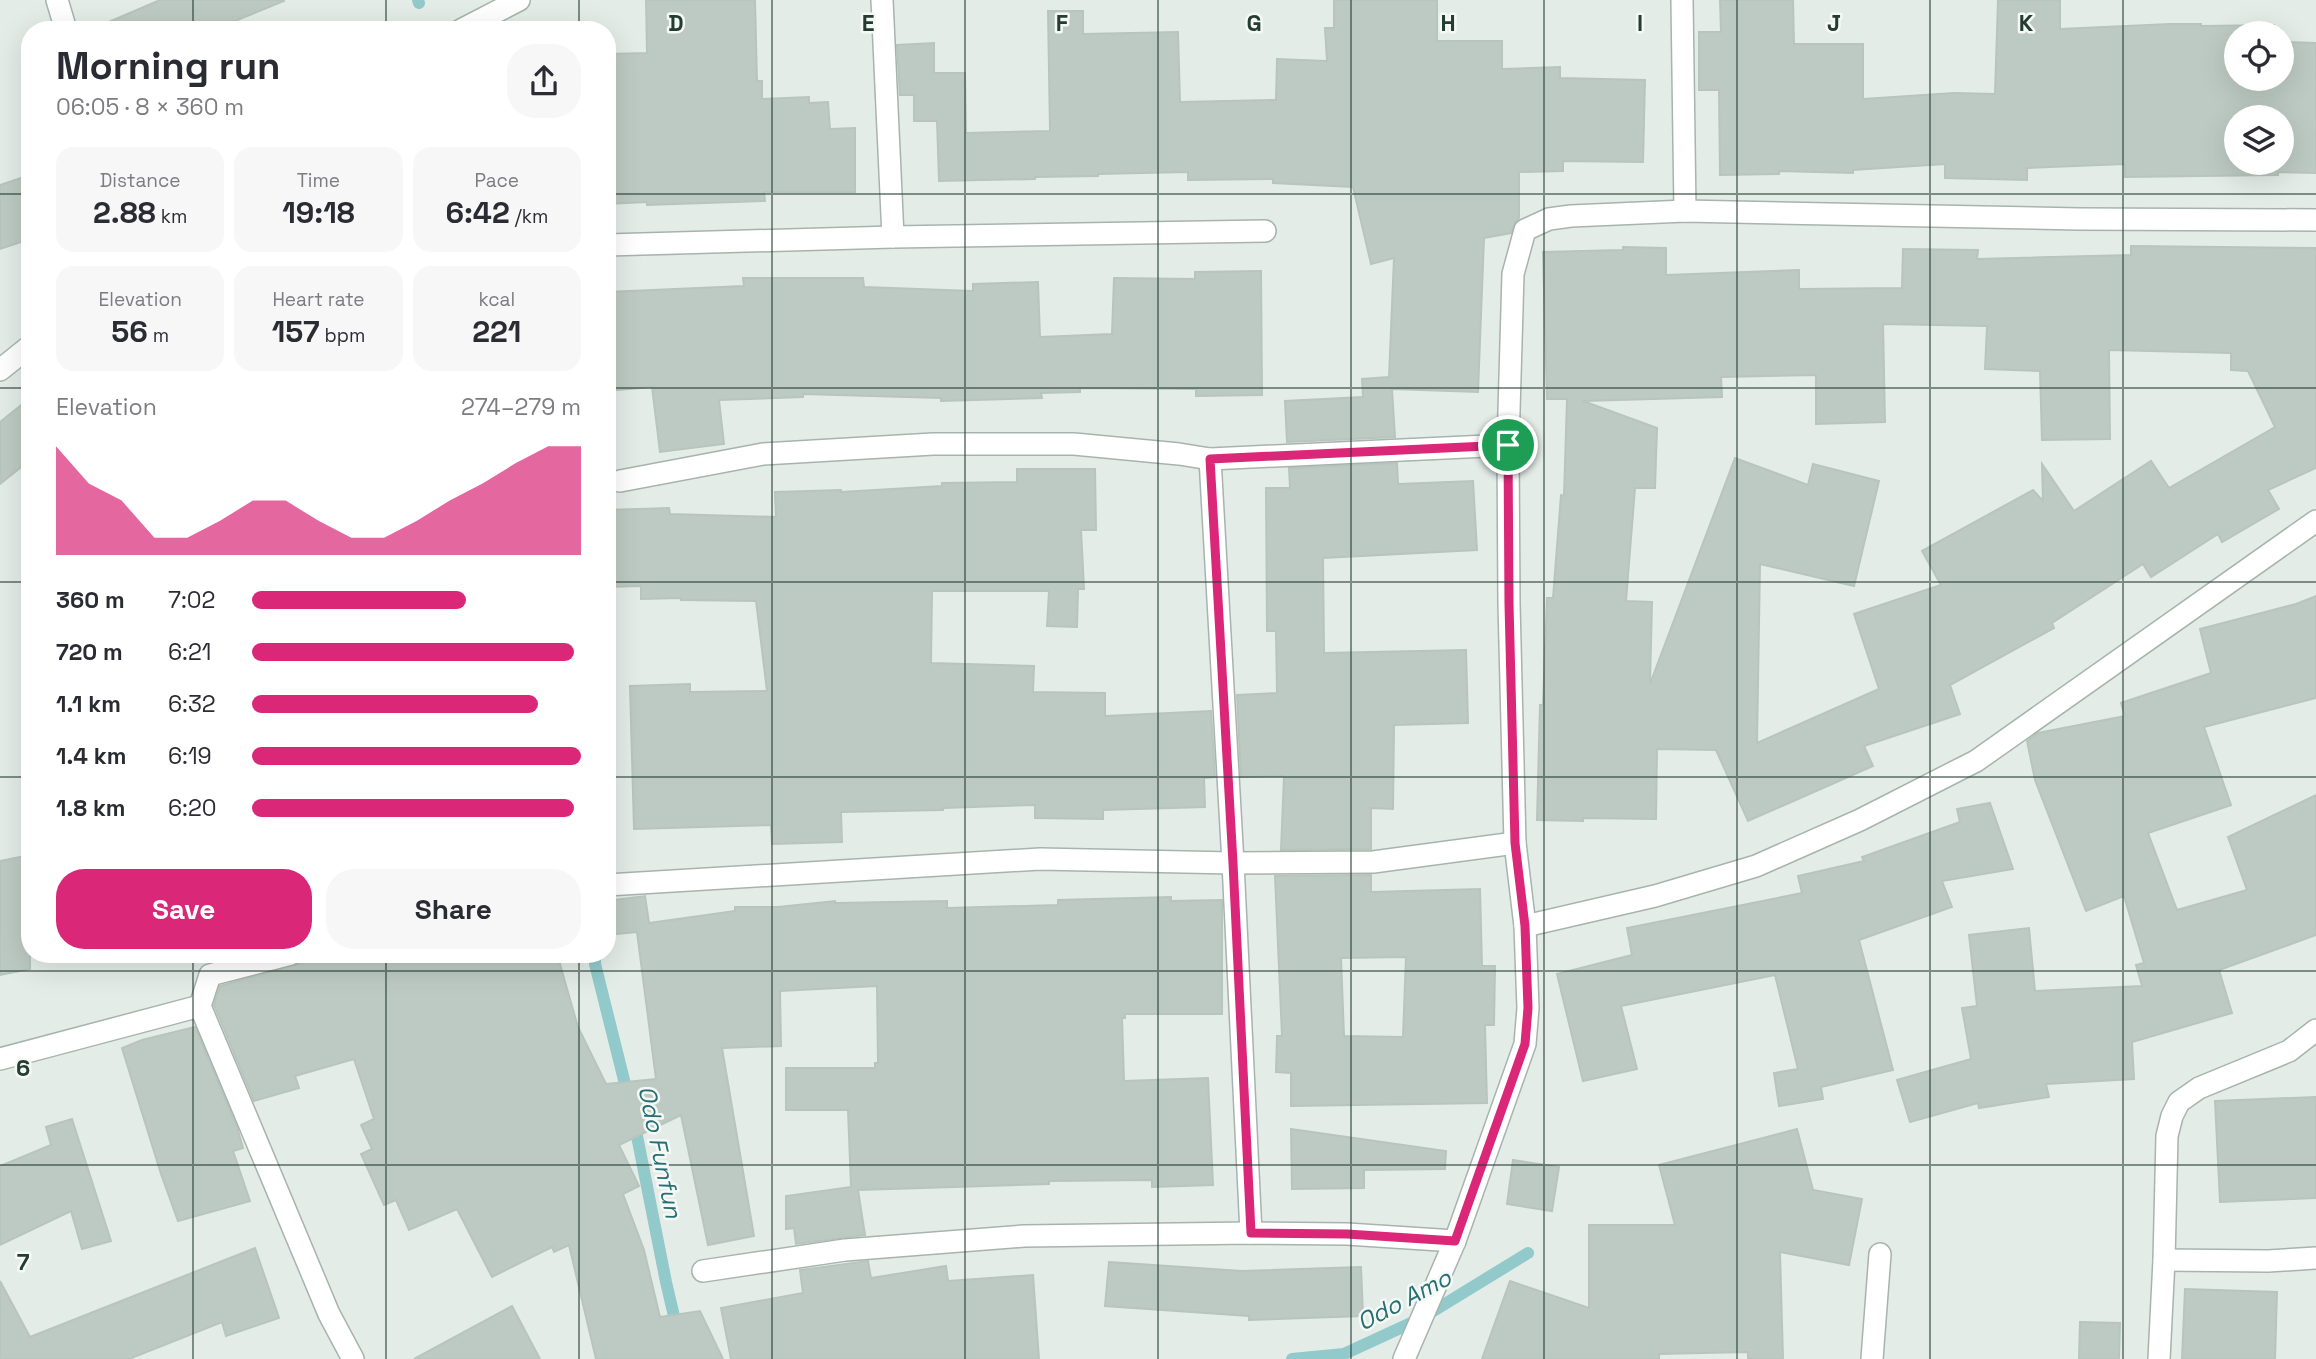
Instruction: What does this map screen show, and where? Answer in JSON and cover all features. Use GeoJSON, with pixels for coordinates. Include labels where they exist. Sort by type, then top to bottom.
{"type":"FeatureCollection","features":[{"type":"Feature","properties":{"kind":"street"},"geometry":{"type":"LineString","coordinates":[[57,0],[63,21]]}},
{"type":"Feature","properties":{"kind":"street"},"geometry":{"type":"LineString","coordinates":[[478,21],[519,0]]}},
{"type":"Feature","properties":{"kind":"street"},"geometry":{"type":"LineString","coordinates":[[882,0],[892,237]]}},
{"type":"Feature","properties":{"kind":"street"},"geometry":{"type":"LineString","coordinates":[[1682,0],[1685,211]]}},
{"type":"Feature","properties":{"kind":"street"},"geometry":{"type":"LineString","coordinates":[[1404,1359],[1455,1241],[1525,1044],[1528,1008],[1525,926],[1515,843],[1508,445],[1513,274],[1518,247],[1525,230],[1549,219],[1571,216],[1685,211],[2066,219],[2316,220]]}},
{"type":"Feature","properties":{"kind":"street"},"geometry":{"type":"LineString","coordinates":[[616,245],[1265,231]]}},
{"type":"Feature","properties":{"kind":"street"},"geometry":{"type":"LineString","coordinates":[[0,370],[21,353]]}},
{"type":"Feature","properties":{"kind":"street"},"geometry":{"type":"LineString","coordinates":[[620,481],[763,454],[933,443],[1073,443],[1210,459],[1508,445]]}},
{"type":"Feature","properties":{"kind":"street"},"geometry":{"type":"LineString","coordinates":[[1210,459],[1251,1233]]}},
{"type":"Feature","properties":{"kind":"street"},"geometry":{"type":"LineString","coordinates":[[1525,926],[1655,896],[1756,866],[1860,820],[1976,761],[2316,521]]}},
{"type":"Feature","properties":{"kind":"street"},"geometry":{"type":"LineString","coordinates":[[616,884],[1040,859],[1233,863],[1373,862],[1515,843]]}},
{"type":"Feature","properties":{"kind":"street"},"geometry":{"type":"LineString","coordinates":[[256,963],[210,975],[200,1006],[329,1314],[352,1359]]}},
{"type":"Feature","properties":{"kind":"street"},"geometry":{"type":"LineString","coordinates":[[0,1059],[200,1006]]}},
{"type":"Feature","properties":{"kind":"street"},"geometry":{"type":"LineString","coordinates":[[2159,1359],[2168,1136],[2172,1116],[2179,1102],[2199,1088],[2289,1051],[2316,1030]]}},
{"type":"Feature","properties":{"kind":"street"},"geometry":{"type":"LineString","coordinates":[[703,1271],[845,1250],[1024,1236],[1347,1234],[1455,1241]]}},
{"type":"Feature","properties":{"kind":"street"},"geometry":{"type":"LineString","coordinates":[[1872,1359],[1880,1254]]}},
{"type":"Feature","properties":{"kind":"street"},"geometry":{"type":"LineString","coordinates":[[2164,1260],[2269,1261],[2316,1258]]}},
{"type":"Feature","properties":{"kind":"building"},"geometry":{"type":"Polygon","coordinates":[[[160,0],[284,1],[235,21],[111,21],[160,0]]]}},
{"type":"Feature","properties":{"kind":"building"},"geometry":{"type":"Polygon","coordinates":[[[646,0],[755,0],[757,81],[762,81],[762,99],[809,97],[809,103],[828,102],[830,129],[855,128],[855,192],[764,192],[765,201],[616,204],[616,54],[647,53],[646,0]]]}},
{"type":"Feature","properties":{"kind":"building"},"geometry":{"type":"Polygon","coordinates":[[[1334,0],[1437,0],[1437,41],[1502,41],[1502,69],[1560,67],[1560,78],[1645,80],[1643,162],[1563,161],[1563,171],[1519,172],[1519,218],[1511,233],[1484,238],[1478,392],[1392,389],[1395,437],[1287,442],[1285,401],[1363,397],[1362,379],[1389,377],[1394,258],[1371,264],[1353,187],[1273,183],[1273,179],[1188,180],[1188,172],[939,181],[937,121],[914,121],[914,95],[900,95],[897,45],[934,43],[934,73],[965,73],[966,133],[1050,131],[1048,11],[1083,11],[1083,34],[1178,32],[1180,102],[1276,100],[1277,59],[1327,61],[1325,28],[1334,28],[1334,0]]]}},
{"type":"Feature","properties":{"kind":"building"},"geometry":{"type":"Polygon","coordinates":[[[1720,0],[1793,0],[1794,44],[1863,44],[1863,99],[1954,93],[1995,94],[1998,0],[2060,0],[2060,29],[2170,24],[2224,26],[2224,91],[2294,91],[2294,42],[2316,43],[2316,173],[2294,172],[2294,105],[2224,105],[2224,175],[2278,175],[2125,177],[2125,164],[2027,168],[2027,180],[1945,178],[1945,164],[1853,170],[1853,173],[1779,171],[1779,174],[1720,175],[1719,90],[1699,90],[1699,32],[1721,32],[1720,0]]]}},
{"type":"Feature","properties":{"kind":"building"},"geometry":{"type":"Polygon","coordinates":[[[21,178],[21,242],[0,249],[0,185],[21,178]]]}},
{"type":"Feature","properties":{"kind":"building"},"geometry":{"type":"Polygon","coordinates":[[[2131,246],[2316,248],[2316,468],[2268,490],[2279,509],[2222,542],[2218,534],[2151,577],[2143,564],[2052,623],[2054,628],[1950,685],[1960,714],[1864,746],[1873,766],[1748,821],[1716,750],[1657,749],[1656,819],[1537,820],[1540,705],[1543,705],[1547,598],[1553,598],[1561,495],[1564,496],[1567,399],[1547,399],[1543,252],[1623,250],[1623,247],[1666,248],[1666,275],[1799,270],[1799,289],[1902,288],[1903,249],[1978,250],[1977,259],[2131,255],[2131,246]],[[1883,324],[1885,422],[1816,424],[1816,375],[1721,377],[1722,397],[1583,401],[1657,428],[1655,488],[1635,488],[1626,601],[1652,602],[1650,684],[1735,458],[1808,485],[1813,464],[1879,481],[1854,586],[1760,564],[1757,743],[1879,689],[1854,614],[1941,585],[1922,551],[2033,490],[2043,501],[2042,464],[2074,511],[2151,461],[2169,488],[2275,427],[2248,371],[2231,370],[2231,353],[2109,350],[2110,439],[2042,440],[2040,371],[1985,369],[1987,326],[1883,324]]]}},
{"type":"Feature","properties":{"kind":"building"},"geometry":{"type":"Polygon","coordinates":[[[1261,271],[1262,395],[1196,396],[1196,389],[1080,388],[1080,392],[1041,393],[1042,398],[941,401],[941,398],[803,394],[803,397],[719,400],[724,444],[660,452],[652,387],[616,390],[616,292],[744,286],[743,278],[863,278],[864,287],[973,291],[973,284],[1038,282],[1040,337],[1112,334],[1114,278],[1195,279],[1195,272],[1261,271]]]}},
{"type":"Feature","properties":{"kind":"building"},"geometry":{"type":"Polygon","coordinates":[[[21,405],[21,467],[0,484],[0,422],[21,405]]]}},
{"type":"Feature","properties":{"kind":"building"},"geometry":{"type":"Polygon","coordinates":[[[1397,463],[1398,484],[1473,481],[1477,550],[1323,558],[1324,653],[1466,650],[1468,723],[1394,725],[1393,809],[1371,808],[1371,849],[1281,850],[1284,776],[1241,777],[1237,695],[1277,693],[1276,631],[1267,631],[1266,488],[1290,488],[1289,468],[1397,463]]]}},
{"type":"Feature","properties":{"kind":"building"},"geometry":{"type":"Polygon","coordinates":[[[1017,469],[1095,469],[1096,530],[1081,530],[1084,589],[1078,589],[1077,627],[1047,626],[1049,591],[932,591],[931,663],[1034,666],[1033,692],[1105,693],[1105,716],[1211,711],[1215,777],[1204,778],[1205,807],[1103,810],[1103,819],[1035,818],[1035,805],[841,812],[842,842],[772,844],[771,825],[634,829],[630,686],[690,684],[690,692],[767,691],[756,601],[641,599],[641,586],[616,587],[616,510],[669,508],[670,514],[776,517],[775,492],[841,492],[942,486],[942,483],[1017,482],[1017,469]]]}},
{"type":"Feature","properties":{"kind":"building"},"geometry":{"type":"Polygon","coordinates":[[[2316,596],[2316,698],[2204,727],[2231,805],[2148,833],[2177,910],[2247,890],[2228,837],[2316,795],[2316,935],[2219,970],[2232,1013],[2132,1042],[2134,1079],[2046,1084],[2049,1097],[1979,1108],[1978,1103],[1910,1122],[1897,1080],[1971,1059],[1962,1008],[1977,1006],[1969,935],[2029,928],[2035,991],[2142,986],[2136,965],[2144,963],[2124,896],[2086,911],[2035,780],[2027,741],[2038,733],[2125,716],[2121,703],[2211,673],[2200,629],[2296,604],[2316,596]]]}},
{"type":"Feature","properties":{"kind":"building"},"geometry":{"type":"Polygon","coordinates":[[[1990,803],[2013,869],[1942,881],[1952,907],[1859,940],[1893,1070],[1821,1087],[1823,1099],[1779,1106],[1774,1073],[1798,1069],[1775,975],[1621,1006],[1637,1069],[1583,1081],[1557,974],[1632,955],[1627,928],[1802,893],[1798,876],[1864,861],[1862,857],[1960,822],[1957,809],[1990,803]]]}},
{"type":"Feature","properties":{"kind":"building"},"geometry":{"type":"Polygon","coordinates":[[[21,857],[21,963],[30,963],[30,969],[0,975],[0,861],[21,857]]]}},
{"type":"Feature","properties":{"kind":"building"},"geometry":{"type":"Polygon","coordinates":[[[1371,875],[1371,892],[1480,889],[1482,966],[1495,966],[1494,1025],[1485,1025],[1487,1103],[1291,1106],[1291,1073],[1276,1072],[1277,1036],[1282,1036],[1275,876],[1371,875]],[[1406,957],[1341,958],[1344,1036],[1403,1037],[1406,957]]]}},
{"type":"Feature","properties":{"kind":"building"},"geometry":{"type":"Polygon","coordinates":[[[645,896],[649,923],[735,911],[735,907],[778,907],[835,901],[947,901],[947,908],[1058,905],[1058,900],[1171,897],[1171,901],[1222,900],[1222,1014],[1125,1014],[1125,1018],[1122,1018],[1124,1081],[1208,1078],[1213,1185],[1152,1187],[1152,1180],[1049,1181],[1049,1184],[858,1190],[865,1235],[796,1244],[794,1228],[786,1229],[786,1196],[851,1187],[848,1110],[786,1110],[786,1068],[875,1068],[875,1063],[878,1063],[877,986],[780,991],[781,1046],[722,1048],[754,1236],[708,1245],[681,1115],[619,1145],[639,1186],[623,1194],[644,1250],[660,1317],[700,1311],[723,1359],[596,1359],[569,1245],[554,1252],[552,1247],[492,1277],[457,1209],[409,1230],[396,1200],[384,1205],[361,1154],[372,1149],[361,1125],[374,1119],[354,1059],[295,1076],[299,1088],[254,1101],[214,1005],[220,986],[302,963],[560,963],[578,1027],[606,1084],[656,1079],[637,932],[616,934],[616,900],[645,896]]]}},
{"type":"Feature","properties":{"kind":"building"},"geometry":{"type":"Polygon","coordinates":[[[195,1027],[237,1127],[243,1148],[233,1151],[250,1201],[178,1221],[122,1048],[142,1040],[195,1027]]]}},
{"type":"Feature","properties":{"kind":"building"},"geometry":{"type":"Polygon","coordinates":[[[2316,1097],[2316,1198],[2220,1202],[2215,1101],[2316,1097]]]}},
{"type":"Feature","properties":{"kind":"building"},"geometry":{"type":"Polygon","coordinates":[[[72,1119],[111,1241],[82,1249],[71,1211],[0,1245],[0,1166],[51,1145],[46,1127],[72,1119]]]}},
{"type":"Feature","properties":{"kind":"building"},"geometry":{"type":"Polygon","coordinates":[[[1291,1129],[1446,1151],[1445,1169],[1364,1170],[1364,1188],[1292,1189],[1291,1129]]]}},
{"type":"Feature","properties":{"kind":"building"},"geometry":{"type":"Polygon","coordinates":[[[1797,1129],[1813,1190],[1862,1199],[1849,1265],[1780,1252],[1783,1359],[1748,1359],[1748,1352],[1659,1354],[1659,1359],[1482,1359],[1510,1281],[1589,1308],[1589,1225],[1675,1225],[1659,1165],[1797,1129]]]}},
{"type":"Feature","properties":{"kind":"building"},"geometry":{"type":"Polygon","coordinates":[[[1513,1160],[1559,1167],[1552,1211],[1507,1204],[1513,1160]]]}},
{"type":"Feature","properties":{"kind":"building"},"geometry":{"type":"Polygon","coordinates":[[[255,1248],[279,1318],[226,1336],[222,1322],[129,1359],[0,1359],[0,1281],[30,1337],[255,1248]]]}},
{"type":"Feature","properties":{"kind":"building"},"geometry":{"type":"Polygon","coordinates":[[[868,1261],[871,1278],[946,1266],[948,1281],[1033,1275],[1039,1359],[731,1359],[721,1308],[803,1293],[800,1270],[868,1261]]]}},
{"type":"Feature","properties":{"kind":"building"},"geometry":{"type":"Polygon","coordinates":[[[1109,1262],[1242,1271],[1361,1267],[1363,1316],[1249,1320],[1249,1316],[1105,1306],[1109,1262]]]}},
{"type":"Feature","properties":{"kind":"building"},"geometry":{"type":"Polygon","coordinates":[[[2185,1289],[2277,1292],[2275,1359],[2182,1359],[2185,1289]]]}},
{"type":"Feature","properties":{"kind":"building"},"geometry":{"type":"Polygon","coordinates":[[[512,1306],[540,1359],[414,1359],[512,1306]]]}},
{"type":"Feature","properties":{"kind":"building"},"geometry":{"type":"Polygon","coordinates":[[[2080,1322],[2120,1323],[2119,1359],[2079,1359],[2080,1322]]]}},
{"type":"Feature","properties":{"kind":"waterway","name":"Odo Funfun"},"geometry":{"type":"LineString","coordinates":[[595,963],[628,1096]]}},
{"type":"Feature","properties":{"kind":"waterway","name":"Odo Funfun"},"geometry":{"type":"LineString","coordinates":[[634,1121],[684,1359]]}},
{"type":"Feature","properties":{"kind":"waterway","name":"Odo Amo"},"geometry":{"type":"LineString","coordinates":[[1292,1359],[1344,1354],[1422,1318],[1528,1253]]}},
{"type":"Feature","properties":{"kind":"route"},"geometry":{"type":"LineString","coordinates":[[1508,445],[1515,843],[1525,926],[1528,1008],[1525,1044],[1455,1241],[1347,1234],[1251,1233],[1210,459],[1508,445]]}}]}
